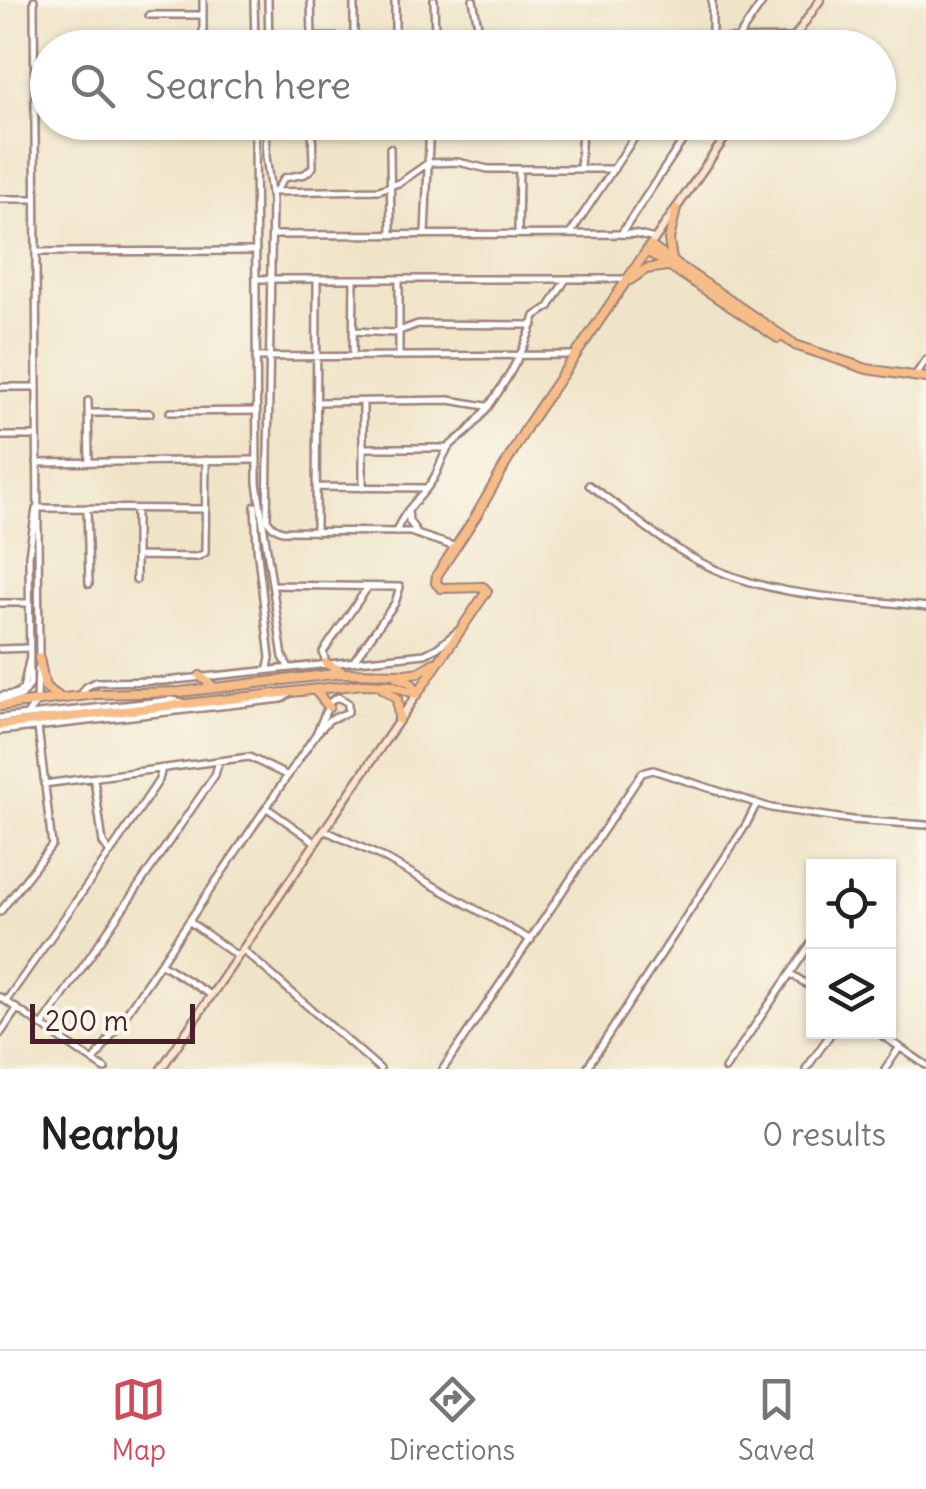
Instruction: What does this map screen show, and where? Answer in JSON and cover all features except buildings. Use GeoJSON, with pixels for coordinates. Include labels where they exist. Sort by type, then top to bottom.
{"type":"FeatureCollection","features":[{"type":"Feature","properties":{"kind":"main road"},"geometry":{"type":"LineString","coordinates":[[799,30],[820,0]]}},
{"type":"Feature","properties":{"kind":"main road"},"geometry":{"type":"LineString","coordinates":[[161,1069],[480,602],[486,588],[441,588],[435,581],[528,425],[724,140]]}},
{"type":"Feature","properties":{"kind":"main road"},"geometry":{"type":"LineString","coordinates":[[671,263],[669,240],[676,209]]}},
{"type":"Feature","properties":{"kind":"main road"},"geometry":{"type":"LineString","coordinates":[[651,245],[671,263],[797,346],[848,364],[926,378]]}},
{"type":"Feature","properties":{"kind":"main road"},"geometry":{"type":"LineString","coordinates":[[625,282],[646,269],[671,263]]}},
{"type":"Feature","properties":{"kind":"main road"},"geometry":{"type":"LineString","coordinates":[[465,589],[477,593],[480,602]]}},
{"type":"Feature","properties":{"kind":"main road"},"geometry":{"type":"LineString","coordinates":[[0,701],[37,702],[215,688],[343,672],[415,672],[442,656]]}},
{"type":"Feature","properties":{"kind":"main road"},"geometry":{"type":"LineString","coordinates":[[34,658],[45,687],[62,698]]}},
{"type":"Feature","properties":{"kind":"main road"},"geometry":{"type":"LineString","coordinates":[[326,663],[343,672]]}},
{"type":"Feature","properties":{"kind":"main road"},"geometry":{"type":"LineString","coordinates":[[248,684],[263,670]]}},
{"type":"Feature","properties":{"kind":"main road"},"geometry":{"type":"LineString","coordinates":[[319,689],[345,682],[343,672]]}},
{"type":"Feature","properties":{"kind":"main road"},"geometry":{"type":"LineString","coordinates":[[368,672],[406,680],[418,692]]}},
{"type":"Feature","properties":{"kind":"main road"},"geometry":{"type":"LineString","coordinates":[[200,676],[215,688]]}},
{"type":"Feature","properties":{"kind":"main road"},"geometry":{"type":"LineString","coordinates":[[0,725],[343,687],[384,684],[418,692]]}},
{"type":"Feature","properties":{"kind":"main road"},"geometry":{"type":"LineString","coordinates":[[343,687],[380,687],[390,691],[399,701],[399,719]]}},
{"type":"Feature","properties":{"kind":"main road"},"geometry":{"type":"LineString","coordinates":[[319,689],[328,706]]}},
{"type":"Feature","properties":{"kind":"street"},"geometry":{"type":"LineString","coordinates":[[34,0],[34,30]]}},
{"type":"Feature","properties":{"kind":"street"},"geometry":{"type":"LineString","coordinates":[[203,0],[203,30]]}},
{"type":"Feature","properties":{"kind":"street"},"geometry":{"type":"LineString","coordinates":[[254,0],[255,30]]}},
{"type":"Feature","properties":{"kind":"street"},"geometry":{"type":"LineString","coordinates":[[268,0],[269,30]]}},
{"type":"Feature","properties":{"kind":"street"},"geometry":{"type":"LineString","coordinates":[[311,0],[312,30]]}},
{"type":"Feature","properties":{"kind":"street"},"geometry":{"type":"LineString","coordinates":[[354,0],[354,30]]}},
{"type":"Feature","properties":{"kind":"street"},"geometry":{"type":"LineString","coordinates":[[395,30],[396,0]]}},
{"type":"Feature","properties":{"kind":"street"},"geometry":{"type":"LineString","coordinates":[[434,0],[435,30]]}},
{"type":"Feature","properties":{"kind":"street"},"geometry":{"type":"LineString","coordinates":[[473,0],[476,30]]}},
{"type":"Feature","properties":{"kind":"street"},"geometry":{"type":"LineString","coordinates":[[712,0],[712,30]]}},
{"type":"Feature","properties":{"kind":"street"},"geometry":{"type":"LineString","coordinates":[[743,30],[764,0]]}},
{"type":"Feature","properties":{"kind":"street"},"geometry":{"type":"LineString","coordinates":[[149,15],[203,14]]}},
{"type":"Feature","properties":{"kind":"street"},"geometry":{"type":"LineString","coordinates":[[26,715],[37,702],[35,140]]}},
{"type":"Feature","properties":{"kind":"street"},"geometry":{"type":"LineString","coordinates":[[255,140],[256,547],[270,658],[263,670]]}},
{"type":"Feature","properties":{"kind":"street"},"geometry":{"type":"LineString","coordinates":[[267,140],[266,161],[274,192],[266,517],[279,530],[418,533],[456,547]]}},
{"type":"Feature","properties":{"kind":"street"},"geometry":{"type":"LineString","coordinates":[[274,192],[284,178],[305,174],[313,167],[312,140]]}},
{"type":"Feature","properties":{"kind":"street"},"geometry":{"type":"LineString","coordinates":[[424,234],[429,140]]}},
{"type":"Feature","properties":{"kind":"street"},"geometry":{"type":"LineString","coordinates":[[580,169],[581,140]]}},
{"type":"Feature","properties":{"kind":"street"},"geometry":{"type":"LineString","coordinates":[[570,234],[633,140]]}},
{"type":"Feature","properties":{"kind":"street"},"geometry":{"type":"LineString","coordinates":[[622,234],[683,140]]}},
{"type":"Feature","properties":{"kind":"street"},"geometry":{"type":"LineString","coordinates":[[390,148],[390,234]]}},
{"type":"Feature","properties":{"kind":"street"},"geometry":{"type":"LineString","coordinates":[[274,192],[371,191],[390,187],[428,163],[458,162],[483,168],[614,169]]}},
{"type":"Feature","properties":{"kind":"street"},"geometry":{"type":"LineString","coordinates":[[518,234],[519,169]]}},
{"type":"Feature","properties":{"kind":"street"},"geometry":{"type":"LineString","coordinates":[[0,199],[36,199]]}},
{"type":"Feature","properties":{"kind":"street"},"geometry":{"type":"LineString","coordinates":[[272,235],[622,234],[651,245]]}},
{"type":"Feature","properties":{"kind":"street"},"geometry":{"type":"LineString","coordinates":[[36,252],[256,251]]}},
{"type":"Feature","properties":{"kind":"street"},"geometry":{"type":"LineString","coordinates":[[255,279],[625,282]]}},
{"type":"Feature","properties":{"kind":"street"},"geometry":{"type":"LineString","coordinates":[[316,532],[317,279]]}},
{"type":"Feature","properties":{"kind":"street"},"geometry":{"type":"LineString","coordinates":[[353,356],[354,279]]}},
{"type":"Feature","properties":{"kind":"street"},"geometry":{"type":"LineString","coordinates":[[399,279],[399,356]]}},
{"type":"Feature","properties":{"kind":"street"},"geometry":{"type":"LineString","coordinates":[[396,532],[448,448],[468,431],[486,406],[520,355],[536,316],[547,310],[566,279]]}},
{"type":"Feature","properties":{"kind":"street"},"geometry":{"type":"LineString","coordinates":[[354,331],[385,334],[418,324],[534,325]]}},
{"type":"Feature","properties":{"kind":"street"},"geometry":{"type":"LineString","coordinates":[[256,356],[576,355]]}},
{"type":"Feature","properties":{"kind":"street"},"geometry":{"type":"LineString","coordinates":[[914,377],[926,360]]}},
{"type":"Feature","properties":{"kind":"street"},"geometry":{"type":"LineString","coordinates":[[0,387],[36,387]]}},
{"type":"Feature","properties":{"kind":"street"},"geometry":{"type":"LineString","coordinates":[[88,400],[89,462]]}},
{"type":"Feature","properties":{"kind":"street"},"geometry":{"type":"LineString","coordinates":[[316,402],[449,400],[486,406]]}},
{"type":"Feature","properties":{"kind":"street"},"geometry":{"type":"LineString","coordinates":[[362,402],[363,488]]}},
{"type":"Feature","properties":{"kind":"street"},"geometry":{"type":"LineString","coordinates":[[170,412],[256,411]]}},
{"type":"Feature","properties":{"kind":"street"},"geometry":{"type":"LineString","coordinates":[[88,413],[150,412]]}},
{"type":"Feature","properties":{"kind":"street"},"geometry":{"type":"LineString","coordinates":[[0,436],[37,436]]}},
{"type":"Feature","properties":{"kind":"street"},"geometry":{"type":"LineString","coordinates":[[363,448],[448,448]]}},
{"type":"Feature","properties":{"kind":"street"},"geometry":{"type":"LineString","coordinates":[[136,556],[203,555],[206,460]]}},
{"type":"Feature","properties":{"kind":"street"},"geometry":{"type":"LineString","coordinates":[[37,462],[257,460]]}},
{"type":"Feature","properties":{"kind":"street"},"geometry":{"type":"LineString","coordinates":[[0,701],[28,691],[34,658],[29,648],[28,603],[37,482]]}},
{"type":"Feature","properties":{"kind":"street"},"geometry":{"type":"LineString","coordinates":[[257,483],[284,660],[289,668]]}},
{"type":"Feature","properties":{"kind":"street"},"geometry":{"type":"LineString","coordinates":[[589,485],[684,553],[724,573],[814,597],[926,607]]}},
{"type":"Feature","properties":{"kind":"street"},"geometry":{"type":"LineString","coordinates":[[316,487],[426,488]]}},
{"type":"Feature","properties":{"kind":"street"},"geometry":{"type":"LineString","coordinates":[[39,508],[206,509]]}},
{"type":"Feature","properties":{"kind":"street"},"geometry":{"type":"LineString","coordinates":[[88,508],[88,584]]}},
{"type":"Feature","properties":{"kind":"street"},"geometry":{"type":"LineString","coordinates":[[136,508],[136,580]]}},
{"type":"Feature","properties":{"kind":"street"},"geometry":{"type":"LineString","coordinates":[[408,509],[409,521],[418,533]]}},
{"type":"Feature","properties":{"kind":"street"},"geometry":{"type":"LineString","coordinates":[[272,585],[400,587],[395,602],[356,659]]}},
{"type":"Feature","properties":{"kind":"street"},"geometry":{"type":"LineString","coordinates":[[326,663],[323,652],[368,586]]}},
{"type":"Feature","properties":{"kind":"street"},"geometry":{"type":"LineString","coordinates":[[0,603],[28,603]]}},
{"type":"Feature","properties":{"kind":"street"},"geometry":{"type":"LineString","coordinates":[[267,630],[273,656],[277,658],[279,628]]}},
{"type":"Feature","properties":{"kind":"street"},"geometry":{"type":"LineString","coordinates":[[80,696],[96,682],[165,681],[425,654],[460,630]]}},
{"type":"Feature","properties":{"kind":"street"},"geometry":{"type":"LineString","coordinates":[[0,649],[29,648]]}},
{"type":"Feature","properties":{"kind":"street"},"geometry":{"type":"LineString","coordinates":[[0,725],[38,728],[141,712],[282,699],[292,692]]}},
{"type":"Feature","properties":{"kind":"street"},"geometry":{"type":"LineString","coordinates":[[94,1061],[316,734],[329,720],[344,716],[349,708],[345,699],[338,697],[328,706],[316,734]]}},
{"type":"Feature","properties":{"kind":"street"},"geometry":{"type":"LineString","coordinates":[[0,725],[26,715],[172,700],[186,703]]}},
{"type":"Feature","properties":{"kind":"street"},"geometry":{"type":"LineString","coordinates":[[0,912],[51,847],[38,728]]}},
{"type":"Feature","properties":{"kind":"street"},"geometry":{"type":"LineString","coordinates":[[44,784],[253,757],[288,776]]}},
{"type":"Feature","properties":{"kind":"street"},"geometry":{"type":"LineString","coordinates":[[42,1026],[215,775],[219,761]]}},
{"type":"Feature","properties":{"kind":"street"},"geometry":{"type":"LineString","coordinates":[[105,1069],[3,999],[110,852],[159,780],[162,768]]}},
{"type":"Feature","properties":{"kind":"street"},"geometry":{"type":"LineString","coordinates":[[443,1069],[642,773],[653,770],[756,805],[852,820],[926,826]]}},
{"type":"Feature","properties":{"kind":"street"},"geometry":{"type":"LineString","coordinates":[[94,778],[103,843],[110,852]]}},
{"type":"Feature","properties":{"kind":"street"},"geometry":{"type":"LineString","coordinates":[[586,1069],[756,805]]}},
{"type":"Feature","properties":{"kind":"street"},"geometry":{"type":"LineString","coordinates":[[266,808],[316,842]]}},
{"type":"Feature","properties":{"kind":"street"},"geometry":{"type":"LineString","coordinates":[[324,830],[382,857],[530,940]]}},
{"type":"Feature","properties":{"kind":"street"},"geometry":{"type":"LineString","coordinates":[[190,922],[240,953],[380,1069]]}},
{"type":"Feature","properties":{"kind":"street"},"geometry":{"type":"LineString","coordinates":[[725,1069],[808,949]]}},
{"type":"Feature","properties":{"kind":"street"},"geometry":{"type":"LineString","coordinates":[[162,964],[211,995]]}},
{"type":"Feature","properties":{"kind":"street"},"geometry":{"type":"LineString","coordinates":[[790,974],[806,984]]}},
{"type":"Feature","properties":{"kind":"street"},"geometry":{"type":"LineString","coordinates":[[0,1034],[17,1009]]}},
{"type":"Feature","properties":{"kind":"street"},"geometry":{"type":"LineString","coordinates":[[806,1069],[827,1039]]}},
{"type":"Feature","properties":{"kind":"street"},"geometry":{"type":"LineString","coordinates":[[888,1039],[926,1065]]}},
{"type":"Feature","properties":{"kind":"street"},"geometry":{"type":"LineString","coordinates":[[885,1069],[900,1047]]}}]}
